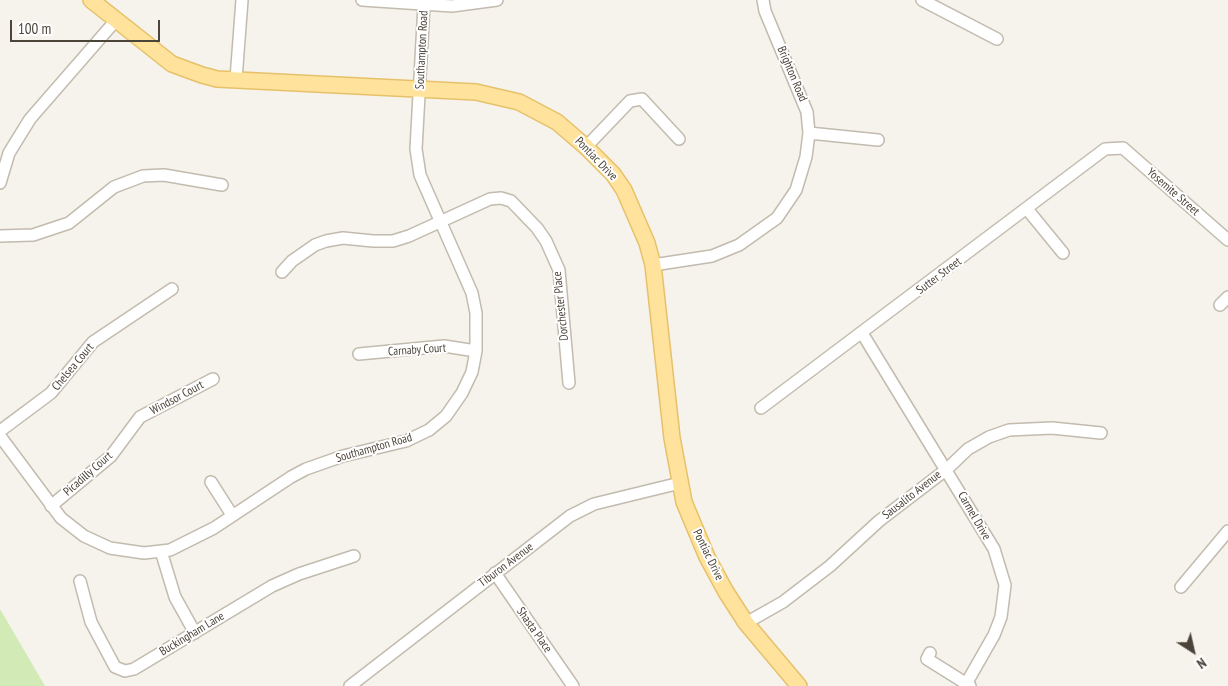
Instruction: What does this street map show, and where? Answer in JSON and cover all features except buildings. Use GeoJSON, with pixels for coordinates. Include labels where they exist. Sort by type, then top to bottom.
{"type":"FeatureCollection","features":[{"type":"Feature","properties":{"kind":"main road","name":"Pontiac Drive"},"geometry":{"type":"LineString","coordinates":[[91,0],[172,64],[202,75],[236,79],[476,92],[519,102],[557,122],[586,147],[612,174],[624,190],[647,243],[653,266],[672,438],[684,502],[707,558],[746,623],[799,686]]}},
{"type":"Feature","properties":{"kind":"street"},"geometry":{"type":"LineString","coordinates":[[236,79],[242,0]]}},
{"type":"Feature","properties":{"kind":"street"},"geometry":{"type":"LineString","coordinates":[[362,0],[452,6],[497,0]]}},
{"type":"Feature","properties":{"kind":"street","name":"Brighton Road"},"geometry":{"type":"LineString","coordinates":[[653,266],[712,256],[739,245],[764,230],[776,218],[796,190],[806,157],[809,132],[807,112],[765,11],[764,0]]}},
{"type":"Feature","properties":{"kind":"street"},"geometry":{"type":"LineString","coordinates":[[922,0],[997,39]]}},
{"type":"Feature","properties":{"kind":"street","name":"Southampton Road"},"geometry":{"type":"LineString","coordinates":[[0,436],[61,518],[84,536],[110,548],[144,552],[170,550],[205,532],[306,469],[343,456],[406,441],[429,430],[446,416],[462,393],[472,372],[476,351],[476,313],[472,293],[439,222],[419,166],[416,149],[424,5]]}},
{"type":"Feature","properties":{"kind":"street"},"geometry":{"type":"LineString","coordinates":[[0,183],[9,152],[30,119],[117,19]]}},
{"type":"Feature","properties":{"kind":"street"},"geometry":{"type":"LineString","coordinates":[[586,147],[630,101],[642,99],[679,138]]}},
{"type":"Feature","properties":{"kind":"street"},"geometry":{"type":"LineString","coordinates":[[809,132],[878,140]]}},
{"type":"Feature","properties":{"kind":"street","name":"Sutter Street"},"geometry":{"type":"LineString","coordinates":[[761,408],[1105,149],[1117,147]]}},
{"type":"Feature","properties":{"kind":"street","name":"Yosemite Street"},"geometry":{"type":"LineString","coordinates":[[1117,147],[1123,148],[1228,240]]}},
{"type":"Feature","properties":{"kind":"street"},"geometry":{"type":"LineString","coordinates":[[0,236],[40,234],[69,223],[114,187],[143,176],[164,175],[222,185]]}},
{"type":"Feature","properties":{"kind":"street","name":"Dorchester Place"},"geometry":{"type":"LineString","coordinates":[[282,272],[292,261],[315,245],[326,241],[344,238],[373,241],[393,240],[410,236],[490,200],[501,198],[511,201],[537,228],[546,241],[559,270],[569,384]]}},
{"type":"Feature","properties":{"kind":"street"},"geometry":{"type":"LineString","coordinates":[[1027,209],[1063,253]]}},
{"type":"Feature","properties":{"kind":"street","name":"Chelsea Court"},"geometry":{"type":"LineString","coordinates":[[0,431],[51,392],[93,342],[172,289]]}},
{"type":"Feature","properties":{"kind":"street","name":"Carmel Drive"},"geometry":{"type":"LineString","coordinates":[[862,333],[947,469],[994,549],[1005,585],[1001,617],[994,635],[968,685]]}},
{"type":"Feature","properties":{"kind":"street","name":"Carnaby Court"},"geometry":{"type":"LineString","coordinates":[[359,354],[444,346],[476,351]]}},
{"type":"Feature","properties":{"kind":"street","name":"Windsor Court"},"geometry":{"type":"LineString","coordinates":[[140,417],[214,379]]}},
{"type":"Feature","properties":{"kind":"street","name":"Picadilly Court"},"geometry":{"type":"LineString","coordinates":[[51,506],[111,456],[140,417]]}},
{"type":"Feature","properties":{"kind":"street","name":"Sausalito Avenue"},"geometry":{"type":"LineString","coordinates":[[746,623],[783,602],[830,566],[879,521],[947,469],[968,448],[989,436],[1009,430],[1052,428],[1101,432]]}},
{"type":"Feature","properties":{"kind":"street"},"geometry":{"type":"LineString","coordinates":[[212,482],[232,515]]}},
{"type":"Feature","properties":{"kind":"street","name":"Tiburon Avenue"},"geometry":{"type":"LineString","coordinates":[[350,686],[570,516],[594,504],[680,483]]}},
{"type":"Feature","properties":{"kind":"street"},"geometry":{"type":"LineString","coordinates":[[1181,587],[1228,531]]}},
{"type":"Feature","properties":{"kind":"street"},"geometry":{"type":"LineString","coordinates":[[161,551],[175,597],[195,633]]}},
{"type":"Feature","properties":{"kind":"street","name":"Buckingham Lane"},"geometry":{"type":"LineString","coordinates":[[80,581],[91,622],[115,667],[125,671],[134,669],[272,586],[299,574],[354,556]]}},
{"type":"Feature","properties":{"kind":"street","name":"Shasta Place"},"geometry":{"type":"LineString","coordinates":[[495,573],[573,686]]}},
{"type":"Feature","properties":{"kind":"street"},"geometry":{"type":"LineString","coordinates":[[930,653],[927,659],[968,685]]}},
{"type":"Feature","properties":{"kind":"green space"},"geometry":{"type":"Polygon","coordinates":[[[0,609],[45,686],[0,686],[0,609]]]}}]}
